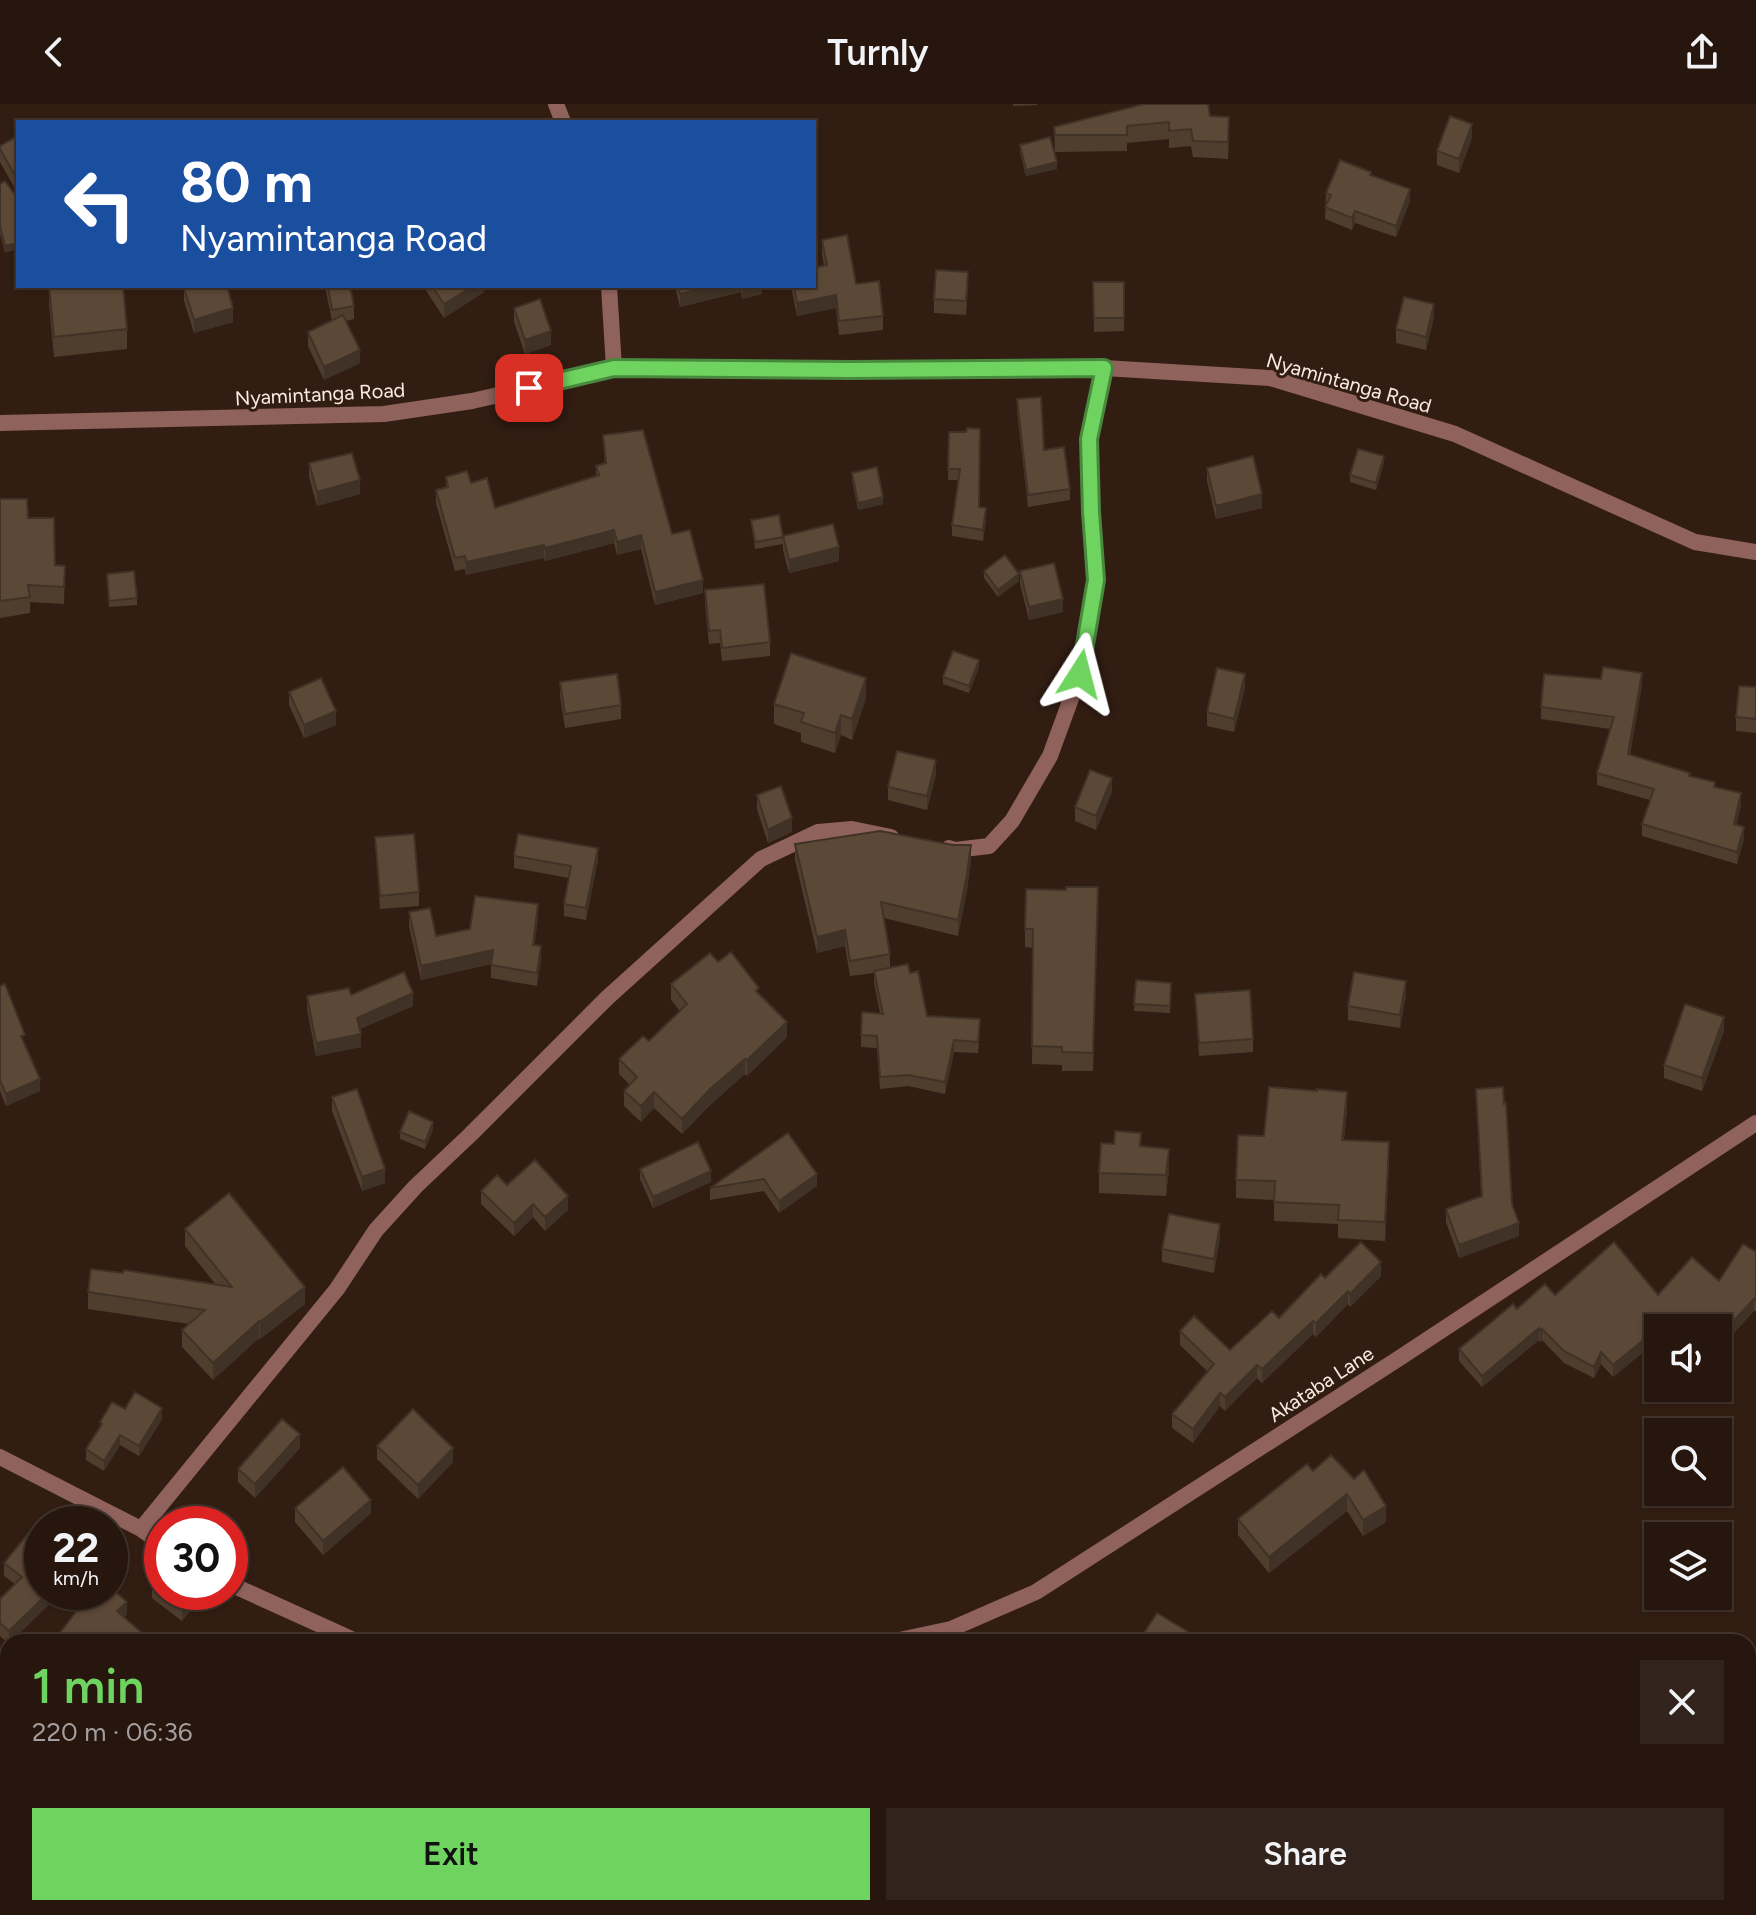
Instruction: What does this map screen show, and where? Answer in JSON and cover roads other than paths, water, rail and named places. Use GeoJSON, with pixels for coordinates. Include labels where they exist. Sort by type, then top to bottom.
{"type":"FeatureCollection","features":[{"type":"Feature","properties":{"kind":"street"},"geometry":{"type":"LineString","coordinates":[[609,288],[614,368]]}},
{"type":"Feature","properties":{"kind":"street","name":"Nyamintanga Road"},"geometry":{"type":"LineString","coordinates":[[0,423],[384,414],[472,401],[614,368],[1104,368],[1270,378],[1455,434],[1695,542],[1756,552]]}},
{"type":"Feature","properties":{"kind":"street"},"geometry":{"type":"LineString","coordinates":[[141,1529],[337,1289],[376,1230],[416,1186],[607,998],[761,859],[818,832],[852,829],[955,850],[989,846],[1012,821],[1050,756],[1080,674],[1096,580],[1089,439],[1104,368]]}},
{"type":"Feature","properties":{"kind":"street","name":"Akataba Lane"},"geometry":{"type":"LineString","coordinates":[[933,1634],[1036,1592],[1756,1123]]}},
{"type":"Feature","properties":{"kind":"street"},"geometry":{"type":"LineString","coordinates":[[0,1457],[144,1531]]}},
{"type":"Feature","properties":{"kind":"street"},"geometry":{"type":"LineString","coordinates":[[248,1592],[340,1634]]}}]}
